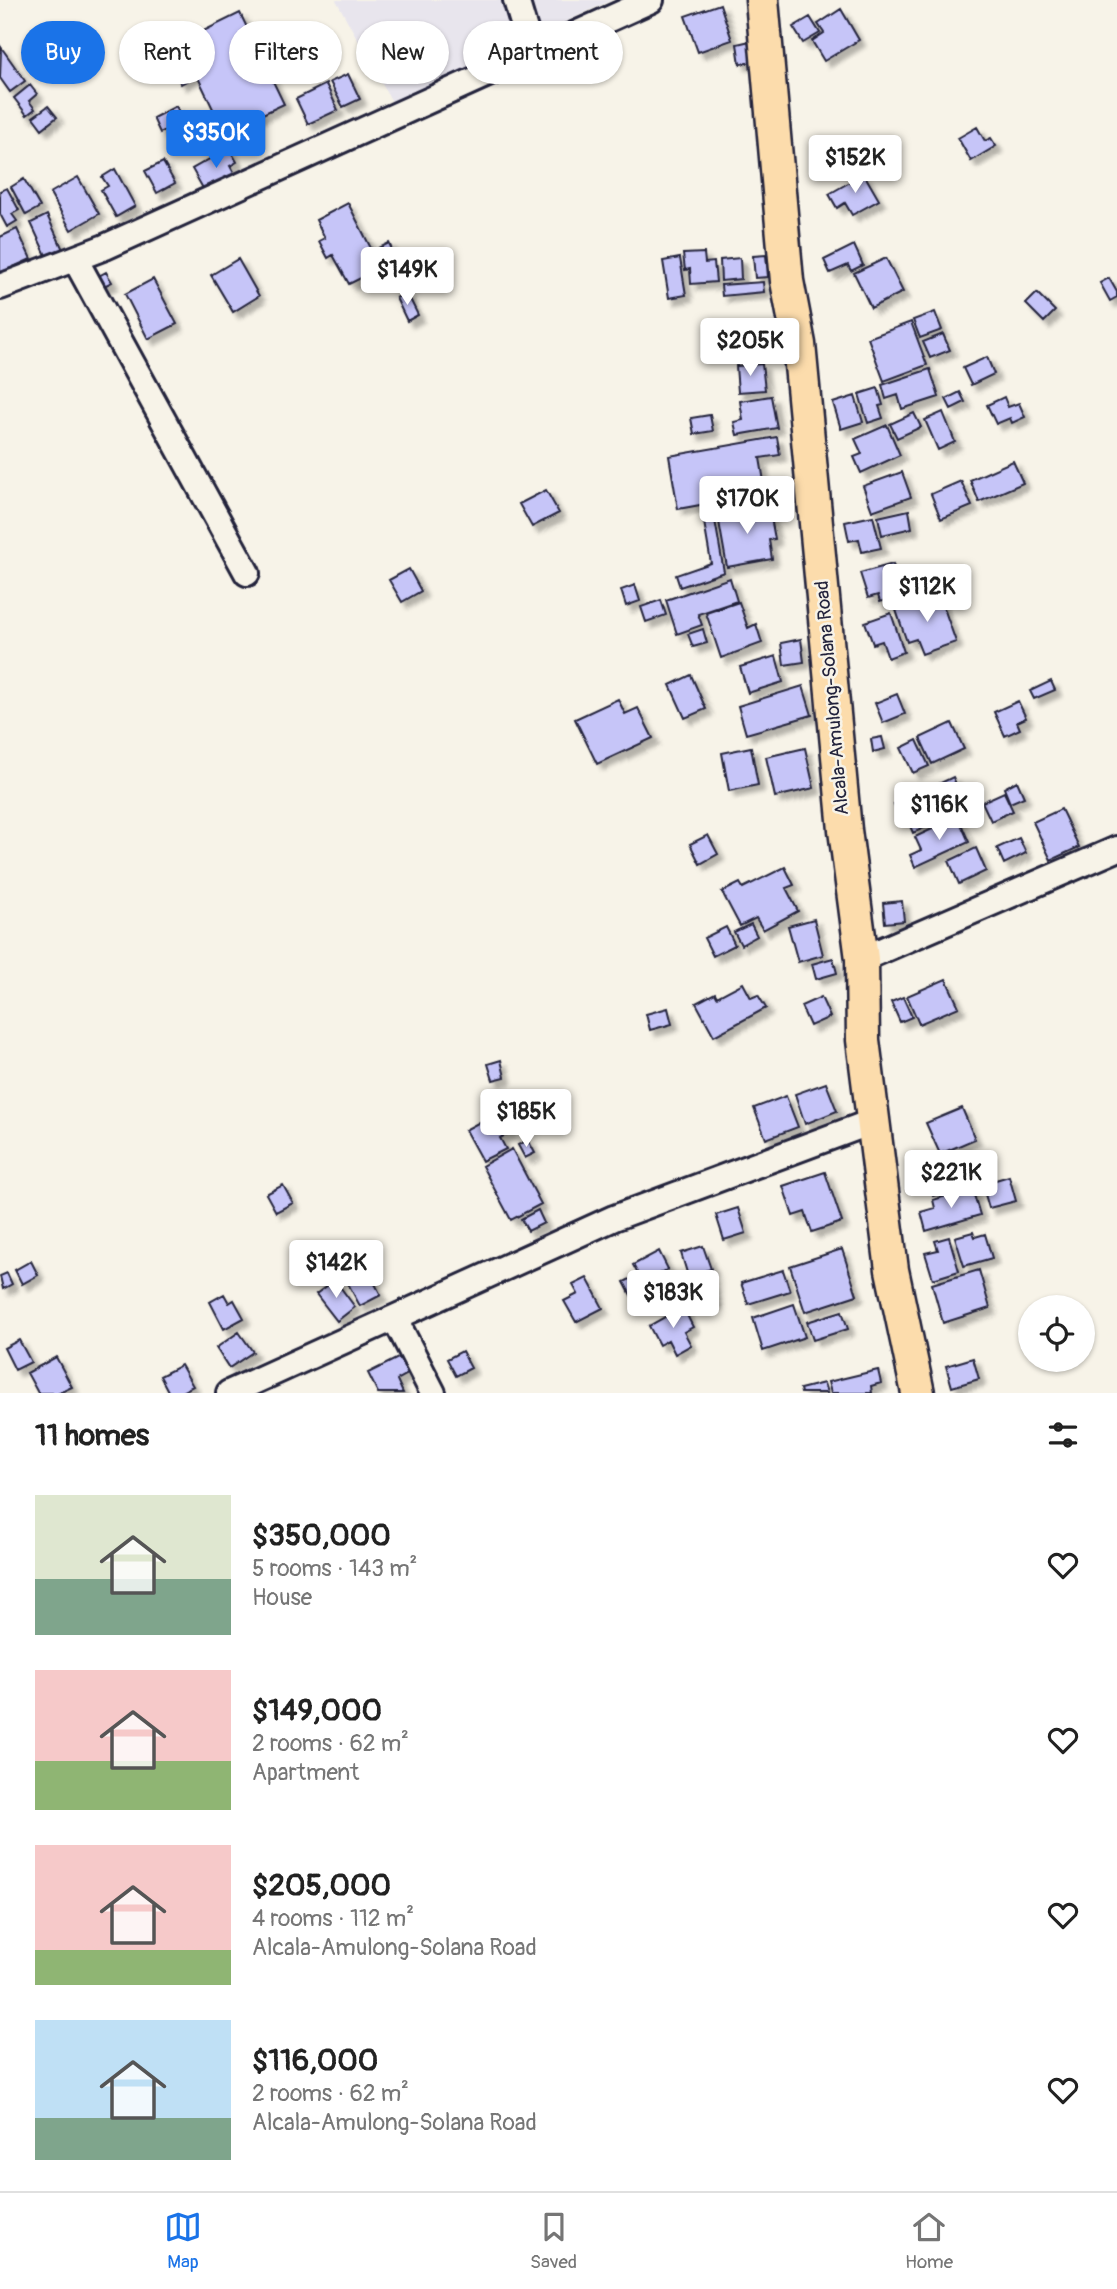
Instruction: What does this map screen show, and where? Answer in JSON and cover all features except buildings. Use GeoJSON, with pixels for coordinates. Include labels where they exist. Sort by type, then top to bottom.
{"type":"FeatureCollection","features":[{"type":"Feature","properties":{"kind":"main road","name":"Alcala-Amulong-Solana Road"},"geometry":{"type":"LineString","coordinates":[[762,0],[787,281],[799,344],[845,830],[862,959],[863,1040],[891,1270],[918,1393]]}},
{"type":"Feature","properties":{"kind":"street"},"geometry":{"type":"LineString","coordinates":[[516,0],[522,21]]}},
{"type":"Feature","properties":{"kind":"street"},"geometry":{"type":"LineString","coordinates":[[604,21],[651,0]]}},
{"type":"Feature","properties":{"kind":"street"},"geometry":{"type":"LineString","coordinates":[[0,287],[75,260],[464,84]]}},
{"type":"Feature","properties":{"kind":"street"},"geometry":{"type":"LineString","coordinates":[[75,260],[247,573]]}},
{"type":"Feature","properties":{"kind":"street"},"geometry":{"type":"LineString","coordinates":[[862,959],[1117,849]]}},
{"type":"Feature","properties":{"kind":"street"},"geometry":{"type":"LineString","coordinates":[[229,1393],[614,1218],[874,1121]]}},
{"type":"Feature","properties":{"kind":"street"},"geometry":{"type":"LineString","coordinates":[[395,1319],[433,1393]]}},
{"type":"Feature","properties":{"kind":"shaded area"},"geometry":{"type":"Polygon","coordinates":[[[336,0],[612,0],[567,21],[463,21],[463,69],[449,76],[449,21],[356,21],[356,36],[336,0]]]}},
{"type":"Feature","properties":{"kind":"shaded area"},"geometry":{"type":"Polygon","coordinates":[[[382,84],[431,84],[392,102],[382,84]]]}}]}
